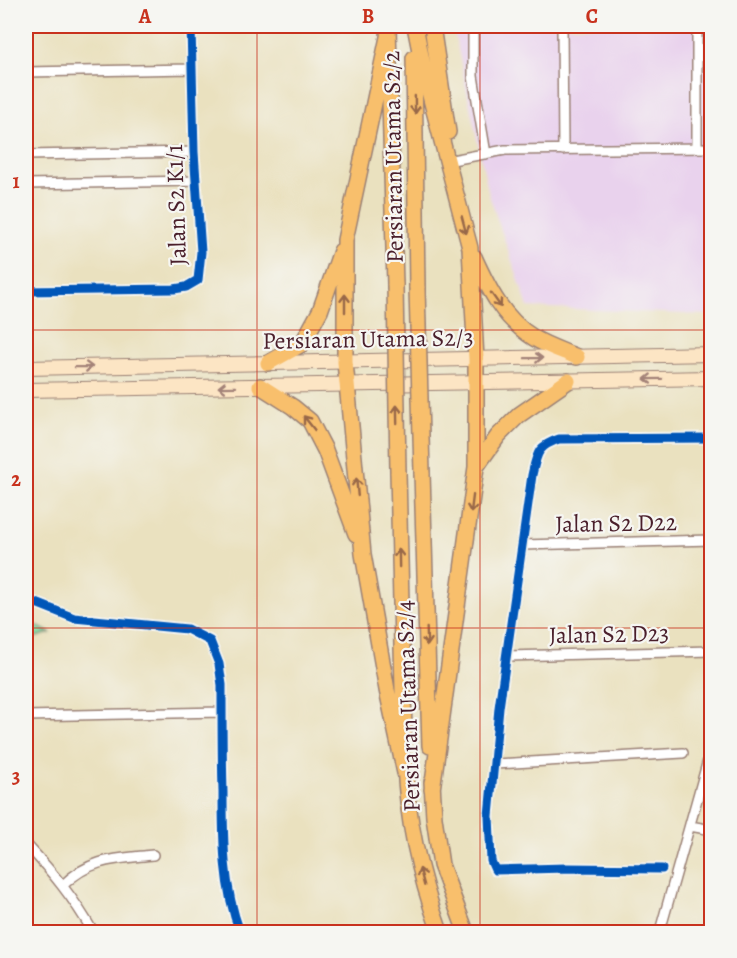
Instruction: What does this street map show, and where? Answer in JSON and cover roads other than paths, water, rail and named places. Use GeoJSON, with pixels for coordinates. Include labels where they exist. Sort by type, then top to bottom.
{"type":"FeatureCollection","features":[{"type":"Feature","properties":{"kind":"main road"},"geometry":{"type":"LineString","coordinates":[[415,26],[425,75],[470,248],[487,286],[499,305],[516,324],[535,338],[577,357]]}},
{"type":"Feature","properties":{"kind":"main road","name":"Persiaran Utama S2/2"},"geometry":{"type":"LineString","coordinates":[[415,26],[417,288],[422,473]]}},
{"type":"Feature","properties":{"kind":"main road"},"geometry":{"type":"LineString","coordinates":[[432,26],[458,203]]}},
{"type":"Feature","properties":{"kind":"main road"},"geometry":{"type":"LineString","coordinates":[[268,363],[302,344],[320,311],[345,240],[388,31]]}},
{"type":"Feature","properties":{"kind":"main road"},"geometry":{"type":"LineString","coordinates":[[388,31],[406,796],[411,831],[428,898],[440,933]]}},
{"type":"Feature","properties":{"kind":"main road"},"geometry":{"type":"LineString","coordinates":[[345,240],[345,362],[349,385],[363,554],[387,690],[405,773]]}},
{"type":"Feature","properties":{"kind":"main road"},"geometry":{"type":"LineString","coordinates":[[432,790],[476,467],[476,359],[470,248]]}},
{"type":"Feature","properties":{"kind":"main road","name":"Persiaran Utama S2/3"},"geometry":{"type":"LineString","coordinates":[[26,368],[711,354]]}},
{"type":"Feature","properties":{"kind":"main road","name":"Persiaran Utama S2/3"},"geometry":{"type":"LineString","coordinates":[[26,390],[711,378]]}},
{"type":"Feature","properties":{"kind":"main road"},"geometry":{"type":"LineString","coordinates":[[476,467],[498,436],[519,415],[568,381]]}},
{"type":"Feature","properties":{"kind":"main road"},"geometry":{"type":"LineString","coordinates":[[260,386],[310,421],[325,450],[363,554]]}},
{"type":"Feature","properties":{"kind":"main road","name":"Persiaran Utama S2/4"},"geometry":{"type":"LineString","coordinates":[[422,473],[432,790],[441,865],[466,933]]}},
{"type":"Feature","properties":{"kind":"street","name":"Jalan S2 K1/1"},"geometry":{"type":"LineString","coordinates":[[26,291],[174,289],[186,287],[198,280],[201,252],[194,152],[191,26]]}},
{"type":"Feature","properties":{"kind":"street"},"geometry":{"type":"LineString","coordinates":[[473,26],[473,76],[486,154]]}},
{"type":"Feature","properties":{"kind":"street"},"geometry":{"type":"LineString","coordinates":[[562,26],[563,150]]}},
{"type":"Feature","properties":{"kind":"street"},"geometry":{"type":"LineString","coordinates":[[697,26],[697,148]]}},
{"type":"Feature","properties":{"kind":"street"},"geometry":{"type":"LineString","coordinates":[[26,72],[192,69]]}},
{"type":"Feature","properties":{"kind":"street"},"geometry":{"type":"LineString","coordinates":[[452,160],[505,150],[711,148]]}},
{"type":"Feature","properties":{"kind":"street"},"geometry":{"type":"LineString","coordinates":[[26,155],[194,152]]}},
{"type":"Feature","properties":{"kind":"street"},"geometry":{"type":"LineString","coordinates":[[26,184],[196,181]]}},
{"type":"Feature","properties":{"kind":"street"},"geometry":{"type":"LineString","coordinates":[[662,869],[495,870],[491,861],[489,816],[499,708],[532,475],[538,451],[547,443],[560,439],[711,438]]}},
{"type":"Feature","properties":{"kind":"street","name":"Jalan S2 D22"},"geometry":{"type":"LineString","coordinates":[[522,545],[711,540]]}},
{"type":"Feature","properties":{"kind":"street"},"geometry":{"type":"LineString","coordinates":[[26,600],[74,618],[187,629],[210,641],[219,664],[226,876],[231,910],[240,933]]}},
{"type":"Feature","properties":{"kind":"street","name":"Jalan S2 D23"},"geometry":{"type":"LineString","coordinates":[[507,656],[711,651]]}},
{"type":"Feature","properties":{"kind":"street"},"geometry":{"type":"LineString","coordinates":[[26,716],[222,712]]}},
{"type":"Feature","properties":{"kind":"street"},"geometry":{"type":"LineString","coordinates":[[664,932],[711,746]]}},
{"type":"Feature","properties":{"kind":"street"},"geometry":{"type":"LineString","coordinates":[[495,764],[683,753]]}},
{"type":"Feature","properties":{"kind":"street"},"geometry":{"type":"LineString","coordinates":[[690,826],[711,830]]}},
{"type":"Feature","properties":{"kind":"street"},"geometry":{"type":"LineString","coordinates":[[26,844],[63,885],[93,933]]}},
{"type":"Feature","properties":{"kind":"street"},"geometry":{"type":"LineString","coordinates":[[63,885],[75,873],[102,861],[153,855]]}}]}
